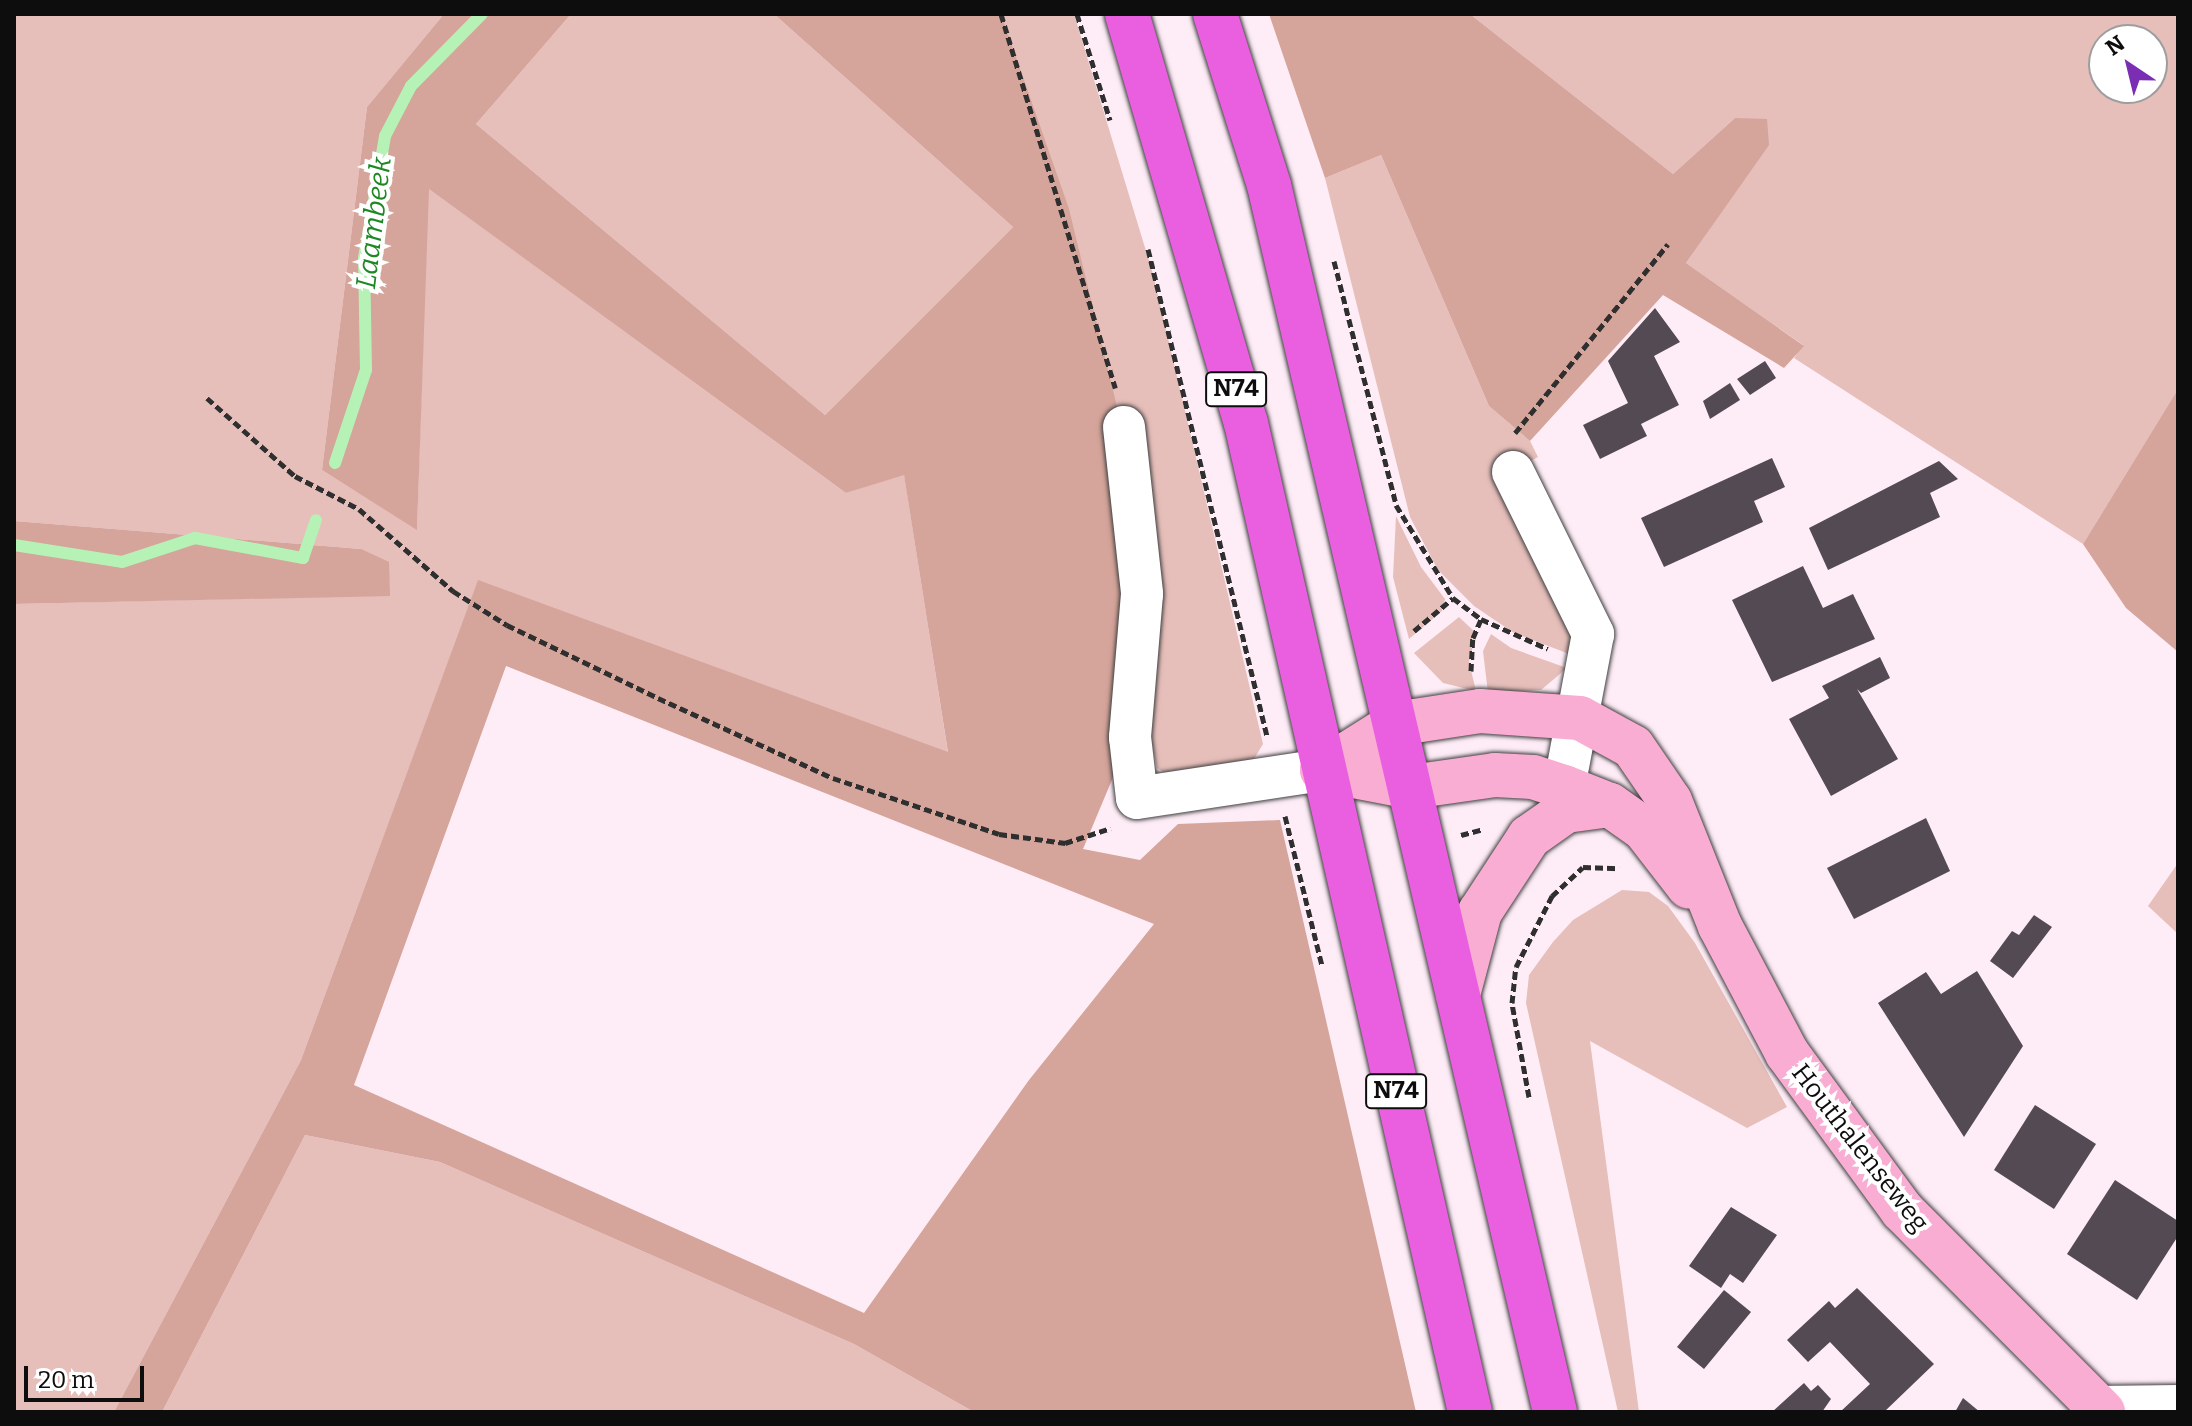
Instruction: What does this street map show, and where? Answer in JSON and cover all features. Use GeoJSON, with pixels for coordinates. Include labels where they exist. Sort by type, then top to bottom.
{"type":"FeatureCollection","features":[{"type":"Feature","properties":{"kind":"highway","name":"N74"},"geometry":{"type":"LineString","coordinates":[[1127,14],[1246,423],[1322,770],[1470,1412]]}},
{"type":"Feature","properties":{"kind":"highway"},"geometry":{"type":"LineString","coordinates":[[1215,14],[1269,185],[1555,1412]]}},
{"type":"Feature","properties":{"kind":"street"},"geometry":{"type":"LineString","coordinates":[[1124,427],[1142,594],[1130,737],[1137,798],[1322,770]]}},
{"type":"Feature","properties":{"kind":"street"},"geometry":{"type":"LineString","coordinates":[[1513,472],[1593,634],[1580,718],[1564,787]]}},
{"type":"Feature","properties":{"kind":"street","name":"Houthalenseweg"},"geometry":{"type":"LineString","coordinates":[[1322,770],[1395,724],[1480,711],[1580,718],[1633,747],[1670,801],[1720,926],[1787,1053],[1902,1210],[2100,1409]]}},
{"type":"Feature","properties":{"kind":"street","name":"Houthalenseweg"},"geometry":{"type":"LineString","coordinates":[[1322,770],[1411,787],[1495,775],[1533,777],[1610,805],[1644,829],[1720,926]]}},
{"type":"Feature","properties":{"kind":"street"},"geometry":{"type":"LineString","coordinates":[[1458,995],[1480,912],[1529,837],[1566,811],[1610,805]]}},
{"type":"Feature","properties":{"kind":"street"},"geometry":{"type":"LineString","coordinates":[[2100,1409],[2178,1406]]}},
{"type":"Feature","properties":{"kind":"path"},"geometry":{"type":"LineString","coordinates":[[1001,14],[1097,323],[1124,427]]}},
{"type":"Feature","properties":{"kind":"path"},"geometry":{"type":"LineString","coordinates":[[1077,14],[1114,131]]}},
{"type":"Feature","properties":{"kind":"path"},"geometry":{"type":"LineString","coordinates":[[1144,234],[1326,979]]}},
{"type":"Feature","properties":{"kind":"path"},"geometry":{"type":"LineString","coordinates":[[1513,472],[1510,440],[1668,244]]}},
{"type":"Feature","properties":{"kind":"path"},"geometry":{"type":"LineString","coordinates":[[207,398],[295,476],[359,509],[453,591],[507,625],[833,778],[1038,841],[1065,843],[1103,833],[1132,809],[1137,798]]}},
{"type":"Feature","properties":{"kind":"path"},"geometry":{"type":"LineString","coordinates":[[1530,1105],[1512,1003],[1516,967],[1552,896],[1583,867],[1625,870]]}},
{"type":"Feature","properties":{"kind":"shaded area"},"geometry":{"type":"Polygon","coordinates":[[[14,14],[444,14],[367,107],[322,470],[417,529],[428,188],[846,493],[904,474],[948,753],[478,581],[301,1060],[114,1412],[14,1412],[14,604],[390,595],[361,549],[14,521],[14,14]]]}},
{"type":"Feature","properties":{"kind":"shaded area"},"geometry":{"type":"Polygon","coordinates":[[[444,14],[571,14],[476,124],[825,415],[1013,227],[774,14],[1001,14],[1069,209],[1136,485],[1132,732],[1083,849],[1140,860],[1178,824],[1280,820],[1416,1412],[974,1412],[854,1344],[440,1162],[305,1135],[162,1412],[114,1412],[301,1060],[478,580],[948,752],[904,475],[846,493],[429,189],[417,530],[322,470],[367,107],[444,14]],[[506,666],[354,1085],[864,1313],[1029,1080],[1154,924],[506,666]]]}},
{"type":"Feature","properties":{"kind":"shaded area"},"geometry":{"type":"Polygon","coordinates":[[[571,14],[774,14],[1013,227],[825,415],[476,124],[571,14]]]}},
{"type":"Feature","properties":{"kind":"shaded area"},"geometry":{"type":"Polygon","coordinates":[[[1001,14],[1074,14],[1153,274],[1263,744],[1251,764],[1178,781],[1157,768],[1001,14]]]}},
{"type":"Feature","properties":{"kind":"shaded area"},"geometry":{"type":"Polygon","coordinates":[[[1269,14],[1470,14],[1673,174],[1735,118],[1767,119],[1769,145],[1686,263],[1804,346],[1784,368],[1663,295],[1530,441],[1489,406],[1381,155],[1325,178],[1269,14]]]}},
{"type":"Feature","properties":{"kind":"shaded area"},"geometry":{"type":"Polygon","coordinates":[[[1470,14],[2178,14],[2178,389],[2083,544],[1794,358],[1803,345],[1686,263],[1768,145],[1735,118],[1673,174],[1470,14]]]}},
{"type":"Feature","properties":{"kind":"shaded area"},"geometry":{"type":"Polygon","coordinates":[[[1381,155],[1489,406],[1530,441],[1538,457],[1497,479],[1576,635],[1572,655],[1514,633],[1474,606],[1438,570],[1410,517],[1325,178],[1381,155]]]}},
{"type":"Feature","properties":{"kind":"shaded area"},"geometry":{"type":"Polygon","coordinates":[[[2178,389],[2178,652],[2126,608],[2083,544],[2178,389]]]}},
{"type":"Feature","properties":{"kind":"shaded area"},"geometry":{"type":"Polygon","coordinates":[[[1396,516],[1421,567],[1445,599],[1442,611],[1409,639],[1393,577],[1396,516]]]}},
{"type":"Feature","properties":{"kind":"shaded area"},"geometry":{"type":"Polygon","coordinates":[[[14,521],[361,549],[389,562],[390,596],[14,604],[14,521]]]}},
{"type":"Feature","properties":{"kind":"shaded area"},"geometry":{"type":"Polygon","coordinates":[[[1459,617],[1476,633],[1469,662],[1476,691],[1443,683],[1414,653],[1459,617]]]}},
{"type":"Feature","properties":{"kind":"shaded area"},"geometry":{"type":"Polygon","coordinates":[[[1491,634],[1511,648],[1567,668],[1541,690],[1488,693],[1483,651],[1491,634]]]}},
{"type":"Feature","properties":{"kind":"shaded area"},"geometry":{"type":"Polygon","coordinates":[[[2178,863],[2178,934],[2148,906],[2178,863]]]}},
{"type":"Feature","properties":{"kind":"shaded area"},"geometry":{"type":"Polygon","coordinates":[[[1622,890],[1649,892],[1668,906],[1695,943],[1787,1107],[1747,1128],[1590,1041],[1639,1412],[1618,1412],[1526,1003],[1529,975],[1553,942],[1573,920],[1622,890]]]}},
{"type":"Feature","properties":{"kind":"shaded area"},"geometry":{"type":"Polygon","coordinates":[[[305,1135],[440,1162],[854,1344],[974,1412],[162,1412],[305,1135]]]}},
{"type":"Feature","properties":{"kind":"building"},"geometry":{"type":"Polygon","coordinates":[[[1655,308],[1680,342],[1654,356],[1679,405],[1641,424],[1647,436],[1600,459],[1583,425],[1628,403],[1608,361],[1655,308]]]}},
{"type":"Feature","properties":{"kind":"building"},"geometry":{"type":"Polygon","coordinates":[[[1765,361],[1776,378],[1750,395],[1737,379],[1765,361]]]}},
{"type":"Feature","properties":{"kind":"building"},"geometry":{"type":"Polygon","coordinates":[[[1730,383],[1740,400],[1710,419],[1703,401],[1730,383]]]}},
{"type":"Feature","properties":{"kind":"building"},"geometry":{"type":"Polygon","coordinates":[[[1772,458],[1785,487],[1754,501],[1763,522],[1664,567],[1641,518],[1772,458]]]}},
{"type":"Feature","properties":{"kind":"building"},"geometry":{"type":"Polygon","coordinates":[[[1939,461],[1958,479],[1930,493],[1940,517],[1828,570],[1809,528],[1939,461]]]}},
{"type":"Feature","properties":{"kind":"building"},"geometry":{"type":"Polygon","coordinates":[[[1803,566],[1823,608],[1853,594],[1875,639],[1772,682],[1732,600],[1803,566]]]}},
{"type":"Feature","properties":{"kind":"building"},"geometry":{"type":"Polygon","coordinates":[[[1880,657],[1890,678],[1861,693],[1857,689],[1898,759],[1831,796],[1789,719],[1829,698],[1822,686],[1880,657]]]}},
{"type":"Feature","properties":{"kind":"building"},"geometry":{"type":"Polygon","coordinates":[[[1926,818],[1950,871],[1854,919],[1827,868],[1926,818]]]}},
{"type":"Feature","properties":{"kind":"building"},"geometry":{"type":"Polygon","coordinates":[[[2034,915],[2052,927],[2013,978],[1990,961],[2012,931],[2019,935],[2034,915]]]}},
{"type":"Feature","properties":{"kind":"building"},"geometry":{"type":"Polygon","coordinates":[[[1977,971],[2023,1046],[1964,1137],[1878,1003],[1926,972],[1941,994],[1977,971]]]}},
{"type":"Feature","properties":{"kind":"building"},"geometry":{"type":"Polygon","coordinates":[[[2035,1105],[2096,1144],[2054,1209],[1994,1170],[2035,1105]]]}},
{"type":"Feature","properties":{"kind":"building"},"geometry":{"type":"Polygon","coordinates":[[[2115,1180],[2178,1221],[2178,1236],[2137,1300],[2067,1254],[2115,1180]]]}},
{"type":"Feature","properties":{"kind":"building"},"geometry":{"type":"Polygon","coordinates":[[[1731,1207],[1777,1235],[1743,1283],[1730,1274],[1721,1288],[1689,1266],[1731,1207]]]}},
{"type":"Feature","properties":{"kind":"building"},"geometry":{"type":"Polygon","coordinates":[[[1857,1288],[1934,1364],[1884,1412],[1840,1412],[1870,1384],[1830,1342],[1808,1362],[1787,1340],[1829,1301],[1835,1308],[1857,1288]]]}},
{"type":"Feature","properties":{"kind":"building"},"geometry":{"type":"Polygon","coordinates":[[[1724,1290],[1751,1312],[1704,1369],[1677,1347],[1724,1290]]]}},
{"type":"Feature","properties":{"kind":"building"},"geometry":{"type":"Polygon","coordinates":[[[1804,1383],[1811,1391],[1818,1385],[1831,1399],[1822,1412],[1772,1412],[1804,1383]]]}},
{"type":"Feature","properties":{"kind":"building"},"geometry":{"type":"Polygon","coordinates":[[[1963,1398],[1980,1412],[1955,1412],[1963,1398]]]}},
{"type":"Feature","properties":{"kind":"waterway","name":"Laambeek"},"geometry":{"type":"LineString","coordinates":[[335,463],[366,370],[364,258],[385,136],[411,86],[482,14]]}},
{"type":"Feature","properties":{"kind":"waterway","name":"Laambeek"},"geometry":{"type":"LineString","coordinates":[[14,545],[122,562],[195,538],[303,558],[316,520]]}}]}
